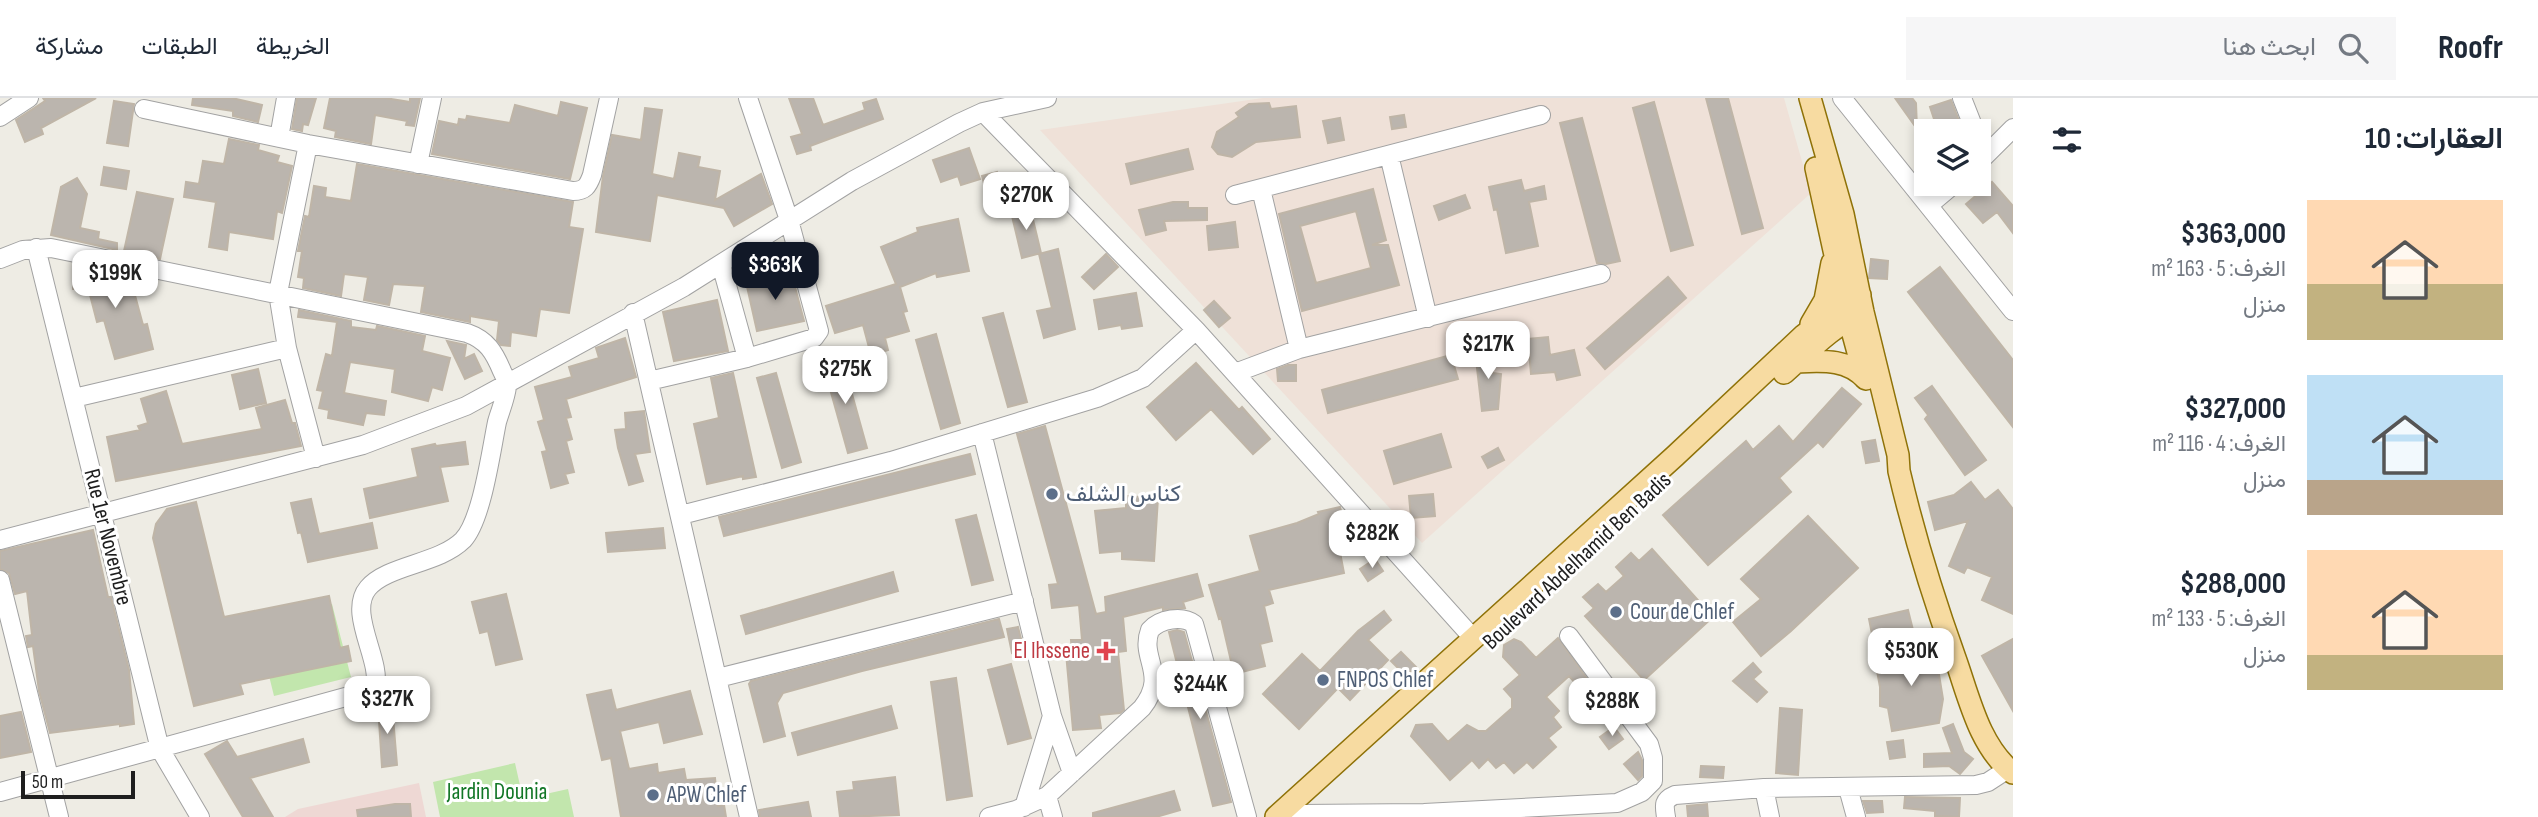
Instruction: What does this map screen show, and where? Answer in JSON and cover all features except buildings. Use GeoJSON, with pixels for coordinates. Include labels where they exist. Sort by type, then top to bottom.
{"type":"FeatureCollection","features":[{"type":"Feature","properties":{"kind":"main road"},"geometry":{"type":"LineString","coordinates":[[1797,98],[1835,248],[1895,441],[1899,471],[1929,580],[1977,720],[1990,745],[2011,771]]}},
{"type":"Feature","properties":{"kind":"main road"},"geometry":{"type":"LineString","coordinates":[[1810,98],[1843,214],[1866,379],[1891,460],[1899,471]]}},
{"type":"Feature","properties":{"kind":"main road"},"geometry":{"type":"LineString","coordinates":[[1804,335],[1825,300],[1835,248]]}},
{"type":"Feature","properties":{"kind":"main road"},"geometry":{"type":"LineString","coordinates":[[1804,335],[1854,307]]}},
{"type":"Feature","properties":{"kind":"main road","name":"Boulevard Abdelhamid Ben Badis"},"geometry":{"type":"LineString","coordinates":[[1297,816],[1854,307]]}},
{"type":"Feature","properties":{"kind":"main road","name":"Boulevard Abdelhamid Ben Badis"},"geometry":{"type":"LineString","coordinates":[[1276,817],[1675,456],[1804,335]]}},
{"type":"Feature","properties":{"kind":"main road"},"geometry":{"type":"LineString","coordinates":[[1796,362],[1840,363],[1859,371],[1866,379]]}},
{"type":"Feature","properties":{"kind":"street"},"geometry":{"type":"LineString","coordinates":[[0,117],[29,98]]}},
{"type":"Feature","properties":{"kind":"street"},"geometry":{"type":"LineString","coordinates":[[279,138],[286,98]]}},
{"type":"Feature","properties":{"kind":"street"},"geometry":{"type":"LineString","coordinates":[[418,164],[432,98]]}},
{"type":"Feature","properties":{"kind":"street"},"geometry":{"type":"LineString","coordinates":[[144,109],[307,144],[548,188],[582,191],[588,186],[592,175],[610,98]]}},
{"type":"Feature","properties":{"kind":"street"},"geometry":{"type":"LineString","coordinates":[[649,381],[747,358],[814,338],[819,331],[789,220],[748,98]]}},
{"type":"Feature","properties":{"kind":"street"},"geometry":{"type":"LineString","coordinates":[[1842,98],[2013,311]]}},
{"type":"Feature","properties":{"kind":"street"},"geometry":{"type":"LineString","coordinates":[[1962,98],[1970,119]]}},
{"type":"Feature","properties":{"kind":"street"},"geometry":{"type":"LineString","coordinates":[[0,540],[316,458],[413,427],[466,406],[721,264],[852,181],[983,112],[1037,99]]}},
{"type":"Feature","properties":{"kind":"street"},"geometry":{"type":"LineString","coordinates":[[983,112],[1196,330],[1473,638]]}},
{"type":"Feature","properties":{"kind":"street"},"geometry":{"type":"LineString","coordinates":[[1235,195],[1541,115]]}},
{"type":"Feature","properties":{"kind":"street"},"geometry":{"type":"LineString","coordinates":[[1991,145],[2013,128]]}},
{"type":"Feature","properties":{"kind":"street"},"geometry":{"type":"LineString","coordinates":[[307,144],[278,293],[287,348],[316,458]]}},
{"type":"Feature","properties":{"kind":"street"},"geometry":{"type":"LineString","coordinates":[[1389,155],[1428,318]]}},
{"type":"Feature","properties":{"kind":"street"},"geometry":{"type":"LineString","coordinates":[[1261,189],[1299,349]]}},
{"type":"Feature","properties":{"kind":"street"},"geometry":{"type":"LineString","coordinates":[[1929,205],[1940,196]]}},
{"type":"Feature","properties":{"kind":"street","name":"Rue 1er Novembre"},"geometry":{"type":"LineString","coordinates":[[36,248],[160,749],[200,817]]}},
{"type":"Feature","properties":{"kind":"street"},"geometry":{"type":"LineString","coordinates":[[0,259],[23,250],[51,248],[467,333],[481,338],[497,357],[507,384],[481,495],[467,535],[443,553],[380,578],[367,589],[362,603],[364,631],[376,677],[375,687],[356,696],[0,792]]}},
{"type":"Feature","properties":{"kind":"street"},"geometry":{"type":"LineString","coordinates":[[721,264],[747,358]]}},
{"type":"Feature","properties":{"kind":"street"},"geometry":{"type":"LineString","coordinates":[[1235,373],[1299,349],[1601,274]]}},
{"type":"Feature","properties":{"kind":"street"},"geometry":{"type":"LineString","coordinates":[[633,313],[749,817]]}},
{"type":"Feature","properties":{"kind":"street"},"geometry":{"type":"LineString","coordinates":[[681,515],[891,461],[1056,411],[1128,386],[1143,378],[1196,330]]}},
{"type":"Feature","properties":{"kind":"street"},"geometry":{"type":"LineString","coordinates":[[74,398],[287,348]]}},
{"type":"Feature","properties":{"kind":"street"},"geometry":{"type":"LineString","coordinates":[[982,433],[1052,716],[1072,773]]}},
{"type":"Feature","properties":{"kind":"street"},"geometry":{"type":"LineString","coordinates":[[0,580],[59,817]]}},
{"type":"Feature","properties":{"kind":"street"},"geometry":{"type":"LineString","coordinates":[[718,678],[1024,601]]}},
{"type":"Feature","properties":{"kind":"street"},"geometry":{"type":"LineString","coordinates":[[989,817],[1019,812],[1047,796],[1142,708],[1154,687],[1155,673],[1148,642],[1150,630],[1160,623],[1177,619],[1189,620],[1196,631],[1247,817]]}},
{"type":"Feature","properties":{"kind":"street"},"geometry":{"type":"LineString","coordinates":[[1297,816],[1508,810],[1617,803],[1642,792],[1653,780],[1654,768],[1649,744],[1569,636]]}},
{"type":"Feature","properties":{"kind":"street"},"geometry":{"type":"LineString","coordinates":[[1019,812],[1052,716]]}},
{"type":"Feature","properties":{"kind":"street"},"geometry":{"type":"LineString","coordinates":[[1666,817],[1664,805],[1667,799],[1675,795],[1764,788],[1976,785],[2011,771]]}},
{"type":"Feature","properties":{"kind":"street"},"geometry":{"type":"LineString","coordinates":[[1764,788],[1770,817]]}},
{"type":"Feature","properties":{"kind":"street"},"geometry":{"type":"LineString","coordinates":[[1848,788],[1856,817]]}},
{"type":"Feature","properties":{"kind":"street"},"geometry":{"type":"LineString","coordinates":[[1047,796],[1054,817]]}},
{"type":"Feature","properties":{"kind":"shaded area"},"geometry":{"type":"Polygon","coordinates":[[[1263,98],[1784,98],[1811,193],[1422,543],[1040,130],[1263,98]]]}},
{"type":"Feature","properties":{"kind":"shaded area"},"geometry":{"type":"Polygon","coordinates":[[[419,783],[426,817],[285,817],[298,809],[419,783]]]}},
{"type":"Feature","properties":{"kind":"green space"},"geometry":{"type":"Polygon","coordinates":[[[332,604],[351,677],[274,696],[256,623],[332,604]]]}},
{"type":"Feature","properties":{"kind":"green space","name":"Jardin Dounia"},"geometry":{"type":"Polygon","coordinates":[[[515,763],[523,799],[568,789],[574,817],[440,817],[433,782],[515,763]]]}},
{"type":"Feature","properties":{"kind":"place","name":"كناس الشلف"},"geometry":{"type":"Point","coordinates":[1052,494]}},
{"type":"Feature","properties":{"kind":"place","name":"Cour de Chlef"},"geometry":{"type":"Point","coordinates":[1616,612]}},
{"type":"Feature","properties":{"kind":"place","name":"El Ihssene"},"geometry":{"type":"Point","coordinates":[1106,651]}},
{"type":"Feature","properties":{"kind":"place","name":"FNPOS Chlef"},"geometry":{"type":"Point","coordinates":[1323,680]}},
{"type":"Feature","properties":{"kind":"place","name":"APW Chlef"},"geometry":{"type":"Point","coordinates":[653,795]}}]}
